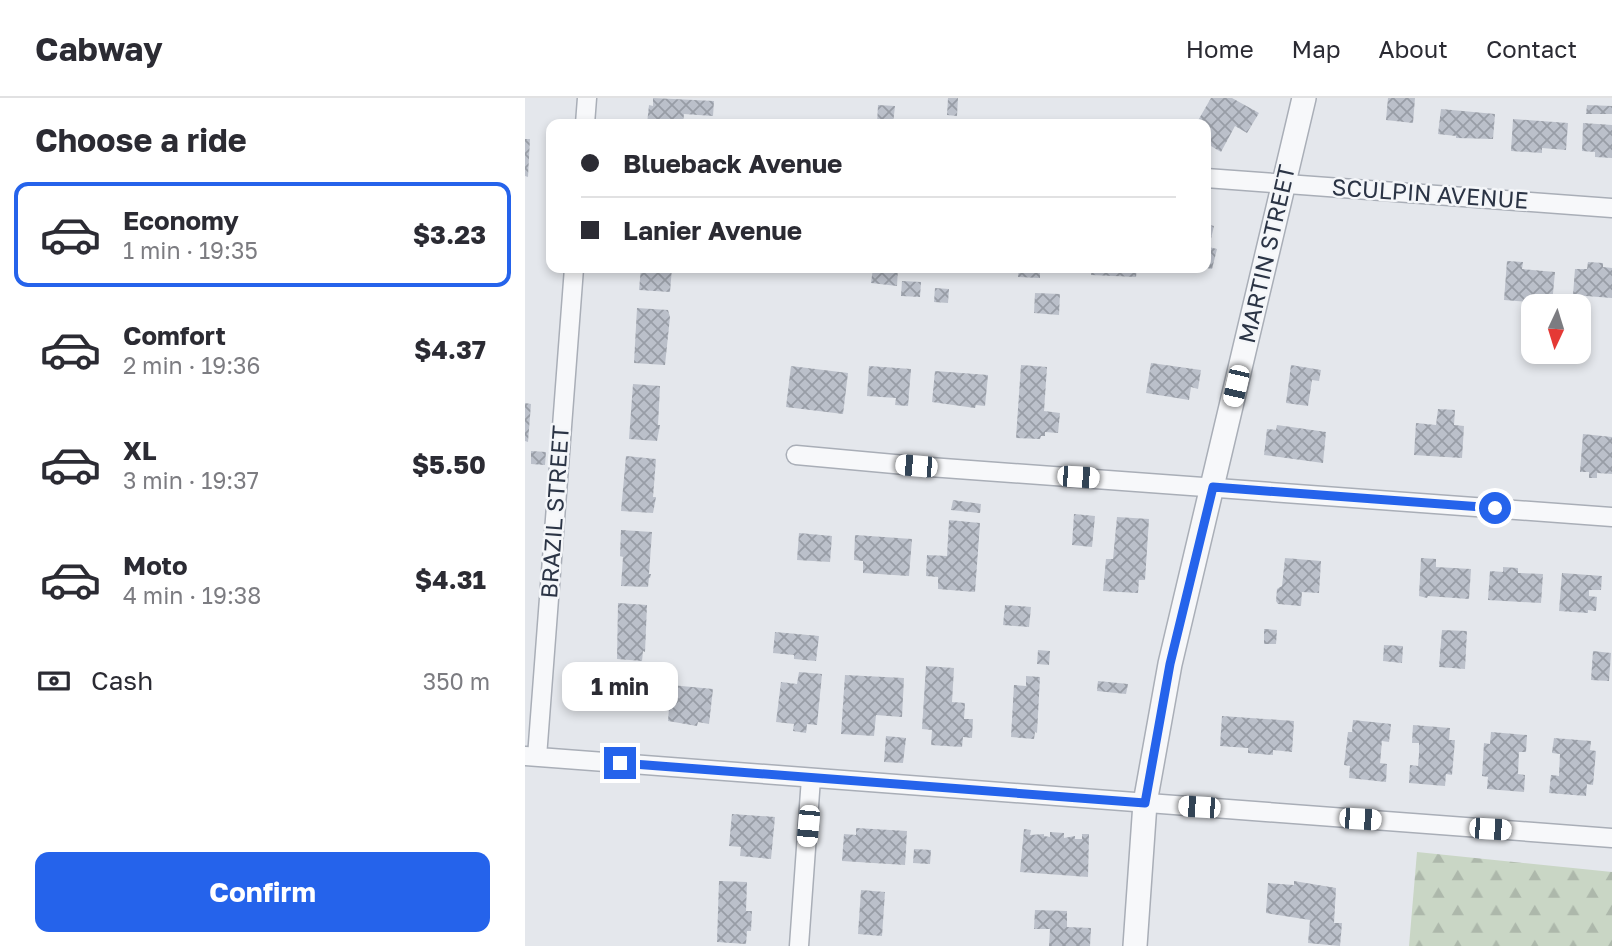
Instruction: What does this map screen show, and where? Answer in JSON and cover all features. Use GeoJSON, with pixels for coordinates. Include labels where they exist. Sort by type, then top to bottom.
{"type":"FeatureCollection","features":[{"type":"Feature","properties":{"kind":"street"},"geometry":{"type":"LineString","coordinates":[[585,119],[587,98]]}},
{"type":"Feature","properties":{"kind":"street","name":"MARTIN STREET"},"geometry":{"type":"LineString","coordinates":[[1135,946],[1145,803],[1170,664],[1304,98]]}},
{"type":"Feature","properties":{"kind":"street","name":"SCULPIN AVENUE"},"geometry":{"type":"LineString","coordinates":[[1211,178],[1612,208]]}},
{"type":"Feature","properties":{"kind":"street","name":"BRAZIL STREET"},"geometry":{"type":"LineString","coordinates":[[531,756],[574,273]]}},
{"type":"Feature","properties":{"kind":"street"},"geometry":{"type":"LineString","coordinates":[[796,455],[1612,517]]}},
{"type":"Feature","properties":{"kind":"street"},"geometry":{"type":"LineString","coordinates":[[531,756],[1612,838]]}},
{"type":"Feature","properties":{"kind":"street"},"geometry":{"type":"LineString","coordinates":[[799,946],[811,778]]}},
{"type":"Feature","properties":{"kind":"green space"},"geometry":{"type":"Polygon","coordinates":[[[1417,852],[1612,872],[1612,946],[1409,946],[1417,852]]]}},
{"type":"Feature","properties":{"kind":"building"},"geometry":{"type":"Polygon","coordinates":[[[653,98],[714,101],[713,116],[684,114],[684,119],[648,119],[649,105],[653,106],[653,98]]]}},
{"type":"Feature","properties":{"kind":"building"},"geometry":{"type":"Polygon","coordinates":[[[948,98],[958,98],[957,116],[947,115],[948,98]]]}},
{"type":"Feature","properties":{"kind":"building"},"geometry":{"type":"Polygon","coordinates":[[[1211,98],[1232,98],[1259,113],[1247,133],[1235,126],[1221,152],[1211,146],[1211,119],[1199,119],[1211,98]]]}},
{"type":"Feature","properties":{"kind":"building"},"geometry":{"type":"Polygon","coordinates":[[[1388,98],[1415,98],[1413,123],[1386,120],[1388,98]]]}},
{"type":"Feature","properties":{"kind":"building"},"geometry":{"type":"Polygon","coordinates":[[[878,105],[895,106],[894,119],[877,119],[878,105]]]}},
{"type":"Feature","properties":{"kind":"building"},"geometry":{"type":"Polygon","coordinates":[[[1587,105],[1612,106],[1612,114],[1586,114],[1587,105]]]}},
{"type":"Feature","properties":{"kind":"building"},"geometry":{"type":"Polygon","coordinates":[[[1441,109],[1495,114],[1493,139],[1456,138],[1438,134],[1441,109]]]}},
{"type":"Feature","properties":{"kind":"building"},"geometry":{"type":"Polygon","coordinates":[[[1513,119],[1568,123],[1566,150],[1542,148],[1542,153],[1511,151],[1513,119]]]}},
{"type":"Feature","properties":{"kind":"building"},"geometry":{"type":"Polygon","coordinates":[[[1583,123],[1612,125],[1612,158],[1595,157],[1595,152],[1582,151],[1583,123]]]}},
{"type":"Feature","properties":{"kind":"building"},"geometry":{"type":"Polygon","coordinates":[[[525,139],[530,139],[528,177],[525,176],[525,139]]]}},
{"type":"Feature","properties":{"kind":"building"},"geometry":{"type":"Polygon","coordinates":[[[1211,248],[1217,249],[1211,269],[1211,248]]]}},
{"type":"Feature","properties":{"kind":"building"},"geometry":{"type":"Polygon","coordinates":[[[1507,261],[1523,262],[1522,269],[1555,272],[1553,294],[1521,294],[1521,301],[1504,300],[1507,261]]]}},
{"type":"Feature","properties":{"kind":"building"},"geometry":{"type":"Polygon","coordinates":[[[1588,262],[1603,263],[1603,267],[1612,268],[1612,298],[1573,294],[1575,269],[1587,269],[1588,262]]]}},
{"type":"Feature","properties":{"kind":"building"},"geometry":{"type":"Polygon","coordinates":[[[641,273],[672,273],[670,292],[639,290],[641,273]]]}},
{"type":"Feature","properties":{"kind":"building"},"geometry":{"type":"Polygon","coordinates":[[[872,273],[898,273],[897,286],[871,283],[872,273]]]}},
{"type":"Feature","properties":{"kind":"building"},"geometry":{"type":"Polygon","coordinates":[[[1018,273],[1040,273],[1040,278],[1018,277],[1018,273]]]}},
{"type":"Feature","properties":{"kind":"building"},"geometry":{"type":"Polygon","coordinates":[[[1091,273],[1136,273],[1136,277],[1091,273]]]}},
{"type":"Feature","properties":{"kind":"building"},"geometry":{"type":"Polygon","coordinates":[[[902,281],[921,282],[920,297],[901,296],[902,281]]]}},
{"type":"Feature","properties":{"kind":"building"},"geometry":{"type":"Polygon","coordinates":[[[935,288],[949,289],[948,303],[934,302],[935,288]]]}},
{"type":"Feature","properties":{"kind":"building"},"geometry":{"type":"Polygon","coordinates":[[[1035,293],[1060,294],[1059,315],[1034,313],[1035,293]]]}},
{"type":"Feature","properties":{"kind":"building"},"geometry":{"type":"Polygon","coordinates":[[[637,308],[668,310],[670,317],[665,365],[634,363],[637,308]]]}},
{"type":"Feature","properties":{"kind":"building"},"geometry":{"type":"Polygon","coordinates":[[[1151,363],[1201,370],[1198,389],[1191,387],[1189,400],[1146,393],[1151,363]]]}},
{"type":"Feature","properties":{"kind":"building"},"geometry":{"type":"Polygon","coordinates":[[[1021,365],[1047,367],[1044,411],[1060,413],[1058,433],[1045,432],[1045,436],[1040,439],[1016,438],[1021,365]]]}},
{"type":"Feature","properties":{"kind":"building"},"geometry":{"type":"Polygon","coordinates":[[[1291,365],[1321,370],[1319,381],[1312,380],[1308,406],[1286,403],[1291,365]]]}},
{"type":"Feature","properties":{"kind":"building"},"geometry":{"type":"Polygon","coordinates":[[[791,366],[848,373],[843,414],[786,407],[791,366]]]}},
{"type":"Feature","properties":{"kind":"building"},"geometry":{"type":"Polygon","coordinates":[[[869,366],[911,369],[908,406],[895,405],[896,398],[867,396],[869,366]]]}},
{"type":"Feature","properties":{"kind":"building"},"geometry":{"type":"Polygon","coordinates":[[[935,371],[988,375],[985,406],[976,405],[975,408],[932,402],[935,371]]]}},
{"type":"Feature","properties":{"kind":"building"},"geometry":{"type":"Polygon","coordinates":[[[633,384],[660,386],[660,425],[657,441],[629,439],[633,384]]]}},
{"type":"Feature","properties":{"kind":"building"},"geometry":{"type":"Polygon","coordinates":[[[525,403],[531,404],[528,442],[525,441],[525,403]]]}},
{"type":"Feature","properties":{"kind":"building"},"geometry":{"type":"Polygon","coordinates":[[[1438,409],[1455,410],[1454,425],[1464,426],[1462,458],[1414,455],[1416,423],[1436,425],[1438,409]]]}},
{"type":"Feature","properties":{"kind":"building"},"geometry":{"type":"Polygon","coordinates":[[[1277,425],[1326,432],[1323,463],[1264,455],[1267,429],[1276,430],[1277,425]]]}},
{"type":"Feature","properties":{"kind":"building"},"geometry":{"type":"Polygon","coordinates":[[[1583,434],[1612,437],[1612,474],[1597,473],[1597,478],[1589,478],[1589,472],[1580,472],[1583,434]]]}},
{"type":"Feature","properties":{"kind":"building"},"geometry":{"type":"Polygon","coordinates":[[[531,451],[546,452],[545,465],[531,464],[531,451]]]}},
{"type":"Feature","properties":{"kind":"building"},"geometry":{"type":"Polygon","coordinates":[[[626,456],[656,459],[653,497],[656,497],[653,513],[621,511],[626,456]]]}},
{"type":"Feature","properties":{"kind":"building"},"geometry":{"type":"Polygon","coordinates":[[[953,500],[981,504],[980,513],[951,510],[953,500]]]}},
{"type":"Feature","properties":{"kind":"building"},"geometry":{"type":"Polygon","coordinates":[[[1074,514],[1095,516],[1092,547],[1072,545],[1074,514]]]}},
{"type":"Feature","properties":{"kind":"building"},"geometry":{"type":"Polygon","coordinates":[[[1117,517],[1149,519],[1145,580],[1139,580],[1138,593],[1103,591],[1106,559],[1113,559],[1117,517]]]}},
{"type":"Feature","properties":{"kind":"building"},"geometry":{"type":"Polygon","coordinates":[[[949,520],[980,523],[975,592],[938,589],[938,577],[926,576],[927,555],[947,556],[949,520]]]}},
{"type":"Feature","properties":{"kind":"building"},"geometry":{"type":"Polygon","coordinates":[[[621,530],[652,532],[648,587],[621,586],[621,530]]]}},
{"type":"Feature","properties":{"kind":"building"},"geometry":{"type":"Polygon","coordinates":[[[799,533],[832,536],[830,562],[797,560],[799,533]]]}},
{"type":"Feature","properties":{"kind":"building"},"geometry":{"type":"Polygon","coordinates":[[[855,535],[912,539],[909,576],[863,573],[863,561],[854,560],[855,535]]]}},
{"type":"Feature","properties":{"kind":"building"},"geometry":{"type":"Polygon","coordinates":[[[1285,558],[1321,561],[1319,593],[1302,592],[1301,606],[1278,604],[1276,601],[1277,589],[1282,586],[1285,558]]]}},
{"type":"Feature","properties":{"kind":"building"},"geometry":{"type":"Polygon","coordinates":[[[1421,558],[1436,559],[1436,567],[1471,569],[1469,599],[1419,596],[1421,558]]]}},
{"type":"Feature","properties":{"kind":"building"},"geometry":{"type":"Polygon","coordinates":[[[1503,567],[1518,568],[1518,573],[1543,574],[1541,603],[1488,600],[1490,571],[1503,572],[1503,567]]]}},
{"type":"Feature","properties":{"kind":"building"},"geometry":{"type":"Polygon","coordinates":[[[1562,573],[1602,576],[1601,590],[1589,590],[1589,596],[1597,597],[1596,611],[1559,611],[1562,573]]]}},
{"type":"Feature","properties":{"kind":"building"},"geometry":{"type":"Polygon","coordinates":[[[618,603],[647,605],[645,652],[643,651],[642,661],[617,659],[618,603]]]}},
{"type":"Feature","properties":{"kind":"building"},"geometry":{"type":"Polygon","coordinates":[[[1005,605],[1031,607],[1029,627],[1003,625],[1005,605]]]}},
{"type":"Feature","properties":{"kind":"building"},"geometry":{"type":"Polygon","coordinates":[[[1264,629],[1277,630],[1276,644],[1264,644],[1264,629]]]}},
{"type":"Feature","properties":{"kind":"building"},"geometry":{"type":"Polygon","coordinates":[[[1442,630],[1467,631],[1465,669],[1439,667],[1442,630]]]}},
{"type":"Feature","properties":{"kind":"building"},"geometry":{"type":"Polygon","coordinates":[[[775,632],[819,636],[816,661],[773,653],[775,632]]]}},
{"type":"Feature","properties":{"kind":"building"},"geometry":{"type":"Polygon","coordinates":[[[1384,645],[1403,646],[1402,663],[1383,661],[1384,645]]]}},
{"type":"Feature","properties":{"kind":"building"},"geometry":{"type":"Polygon","coordinates":[[[1038,650],[1050,651],[1049,665],[1037,664],[1038,650]]]}},
{"type":"Feature","properties":{"kind":"building"},"geometry":{"type":"Polygon","coordinates":[[[1593,651],[1611,653],[1609,681],[1591,680],[1593,651]]]}},
{"type":"Feature","properties":{"kind":"building"},"geometry":{"type":"Polygon","coordinates":[[[926,666],[954,668],[952,702],[965,703],[964,719],[973,719],[972,738],[963,737],[962,747],[931,745],[932,730],[922,729],[926,666]]]}},
{"type":"Feature","properties":{"kind":"building"},"geometry":{"type":"Polygon","coordinates":[[[799,672],[822,674],[817,725],[807,724],[806,733],[793,731],[794,724],[776,722],[781,682],[797,684],[799,672]]]}},
{"type":"Feature","properties":{"kind":"building"},"geometry":{"type":"Polygon","coordinates":[[[845,675],[904,678],[902,717],[876,715],[874,736],[841,734],[845,675]]]}},
{"type":"Feature","properties":{"kind":"building"},"geometry":{"type":"Polygon","coordinates":[[[1026,676],[1040,677],[1037,733],[1035,732],[1034,739],[1011,737],[1014,685],[1026,686],[1026,676]]]}},
{"type":"Feature","properties":{"kind":"building"},"geometry":{"type":"Polygon","coordinates":[[[1098,681],[1128,684],[1126,694],[1097,691],[1098,681]]]}},
{"type":"Feature","properties":{"kind":"building"},"geometry":{"type":"Polygon","coordinates":[[[671,685],[713,689],[709,724],[698,722],[697,726],[668,721],[671,685]]]}},
{"type":"Feature","properties":{"kind":"building"},"geometry":{"type":"Polygon","coordinates":[[[1222,716],[1294,721],[1292,752],[1273,750],[1273,755],[1248,753],[1248,748],[1220,746],[1222,716]]]}},
{"type":"Feature","properties":{"kind":"building"},"geometry":{"type":"Polygon","coordinates":[[[1353,720],[1391,724],[1389,742],[1382,741],[1380,763],[1387,764],[1386,782],[1349,778],[1350,766],[1344,765],[1348,732],[1352,732],[1353,720]]]}},
{"type":"Feature","properties":{"kind":"building"},"geometry":{"type":"Polygon","coordinates":[[[1413,725],[1450,728],[1449,740],[1455,740],[1452,775],[1446,774],[1445,786],[1409,783],[1410,765],[1418,766],[1419,754],[1419,743],[1412,743],[1413,725]]]}},
{"type":"Feature","properties":{"kind":"building"},"geometry":{"type":"Polygon","coordinates":[[[1491,732],[1527,735],[1526,752],[1519,752],[1518,774],[1525,775],[1524,792],[1487,789],[1488,777],[1482,776],[1484,743],[1490,744],[1491,732]]]}},
{"type":"Feature","properties":{"kind":"building"},"geometry":{"type":"Polygon","coordinates":[[[886,736],[906,738],[903,763],[884,762],[886,736]]]}},
{"type":"Feature","properties":{"kind":"building"},"geometry":{"type":"Polygon","coordinates":[[[1554,738],[1591,741],[1590,750],[1596,751],[1593,785],[1587,784],[1586,796],[1549,793],[1551,775],[1559,776],[1560,754],[1552,753],[1554,738]]]}},
{"type":"Feature","properties":{"kind":"building"},"geometry":{"type":"Polygon","coordinates":[[[732,814],[775,817],[771,859],[740,856],[741,847],[729,846],[732,814]]]}},
{"type":"Feature","properties":{"kind":"building"},"geometry":{"type":"Polygon","coordinates":[[[856,828],[907,831],[905,865],[842,861],[844,834],[856,835],[856,828]]]}},
{"type":"Feature","properties":{"kind":"building"},"geometry":{"type":"Polygon","coordinates":[[[1024,829],[1031,830],[1030,835],[1044,834],[1050,837],[1050,832],[1064,833],[1064,838],[1075,836],[1075,839],[1082,839],[1082,834],[1089,834],[1088,877],[1020,872],[1024,829]]]}},
{"type":"Feature","properties":{"kind":"building"},"geometry":{"type":"Polygon","coordinates":[[[914,849],[931,850],[930,864],[913,863],[914,849]]]}},
{"type":"Feature","properties":{"kind":"building"},"geometry":{"type":"Polygon","coordinates":[[[719,881],[747,882],[746,911],[752,911],[751,931],[747,931],[746,944],[717,942],[719,881]]]}},
{"type":"Feature","properties":{"kind":"building"},"geometry":{"type":"Polygon","coordinates":[[[1294,881],[1336,888],[1334,923],[1342,923],[1340,946],[1308,943],[1310,920],[1266,913],[1268,883],[1294,885],[1294,881]]]}},
{"type":"Feature","properties":{"kind":"building"},"geometry":{"type":"Polygon","coordinates":[[[861,890],[885,892],[882,936],[858,934],[861,890]]]}},
{"type":"Feature","properties":{"kind":"building"},"geometry":{"type":"Polygon","coordinates":[[[1035,910],[1067,911],[1067,927],[1091,928],[1090,946],[1049,946],[1050,929],[1034,929],[1035,910]]]}},
{"type":"Feature","properties":{"kind":"route"},"geometry":{"type":"LineString","coordinates":[[620,763],[1145,803],[1170,664],[1213,487],[1495,508]]}}]}
